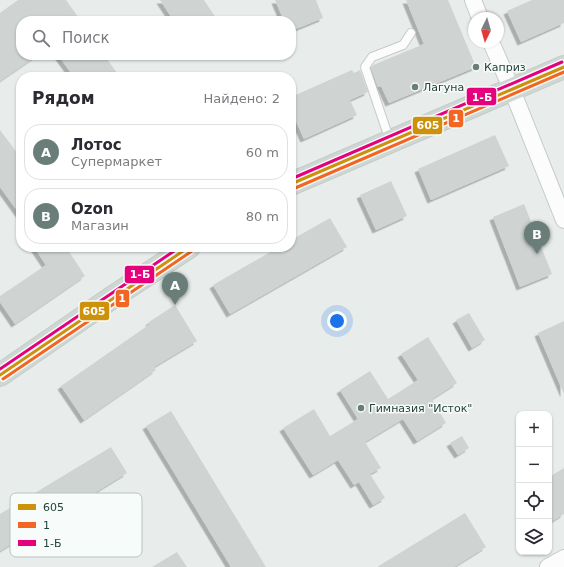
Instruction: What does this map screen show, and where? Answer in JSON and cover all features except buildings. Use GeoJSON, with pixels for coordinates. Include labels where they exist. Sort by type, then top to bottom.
{"type":"FeatureCollection","features":[{"type":"Feature","properties":{"kind":"main road"},"geometry":{"type":"LineString","coordinates":[[296,182],[564,67]]}},
{"type":"Feature","properties":{"kind":"main road"},"geometry":{"type":"LineString","coordinates":[[0,375],[181,252]]}},
{"type":"Feature","properties":{"kind":"street"},"geometry":{"type":"LineString","coordinates":[[473,0],[478,12]]}},
{"type":"Feature","properties":{"kind":"street"},"geometry":{"type":"LineString","coordinates":[[494,48],[564,220]]}},
{"type":"Feature","properties":{"kind":"street"},"geometry":{"type":"LineString","coordinates":[[548,567],[564,558]]}},
{"type":"Feature","properties":{"kind":"lane"},"geometry":{"type":"LineString","coordinates":[[391,142],[364,67],[372,57],[403,45],[411,33]]}},
{"type":"Feature","properties":{"kind":"transit line","name":"1-Б"},"geometry":{"type":"LineString","coordinates":[[296,177],[562,62]]}},
{"type":"Feature","properties":{"kind":"transit line","name":"605"},"geometry":{"type":"LineString","coordinates":[[296,182],[564,67]]}},
{"type":"Feature","properties":{"kind":"transit line","name":"1"},"geometry":{"type":"LineString","coordinates":[[296,188],[564,72]]}},
{"type":"Feature","properties":{"kind":"transit line","name":"1-Б"},"geometry":{"type":"LineString","coordinates":[[0,369],[173,252]]}},
{"type":"Feature","properties":{"kind":"transit line","name":"605"},"geometry":{"type":"LineString","coordinates":[[0,375],[182,252]]}},
{"type":"Feature","properties":{"kind":"transit line","name":"1"},"geometry":{"type":"LineString","coordinates":[[3,379],[191,252]]}},
{"type":"Feature","properties":{"kind":"place","name":"Каприз"},"geometry":{"type":"Point","coordinates":[476,67]}},
{"type":"Feature","properties":{"kind":"place","name":"Лагуна"},"geometry":{"type":"Point","coordinates":[415,87]}},
{"type":"Feature","properties":{"kind":"place","name":"Ozon"},"geometry":{"type":"Point","coordinates":[537,254]}},
{"type":"Feature","properties":{"kind":"place","name":"Лотос"},"geometry":{"type":"Point","coordinates":[175,305]}},
{"type":"Feature","properties":{"kind":"place","name":"Гимназия \"Исток\""},"geometry":{"type":"Point","coordinates":[361,408]}}]}
